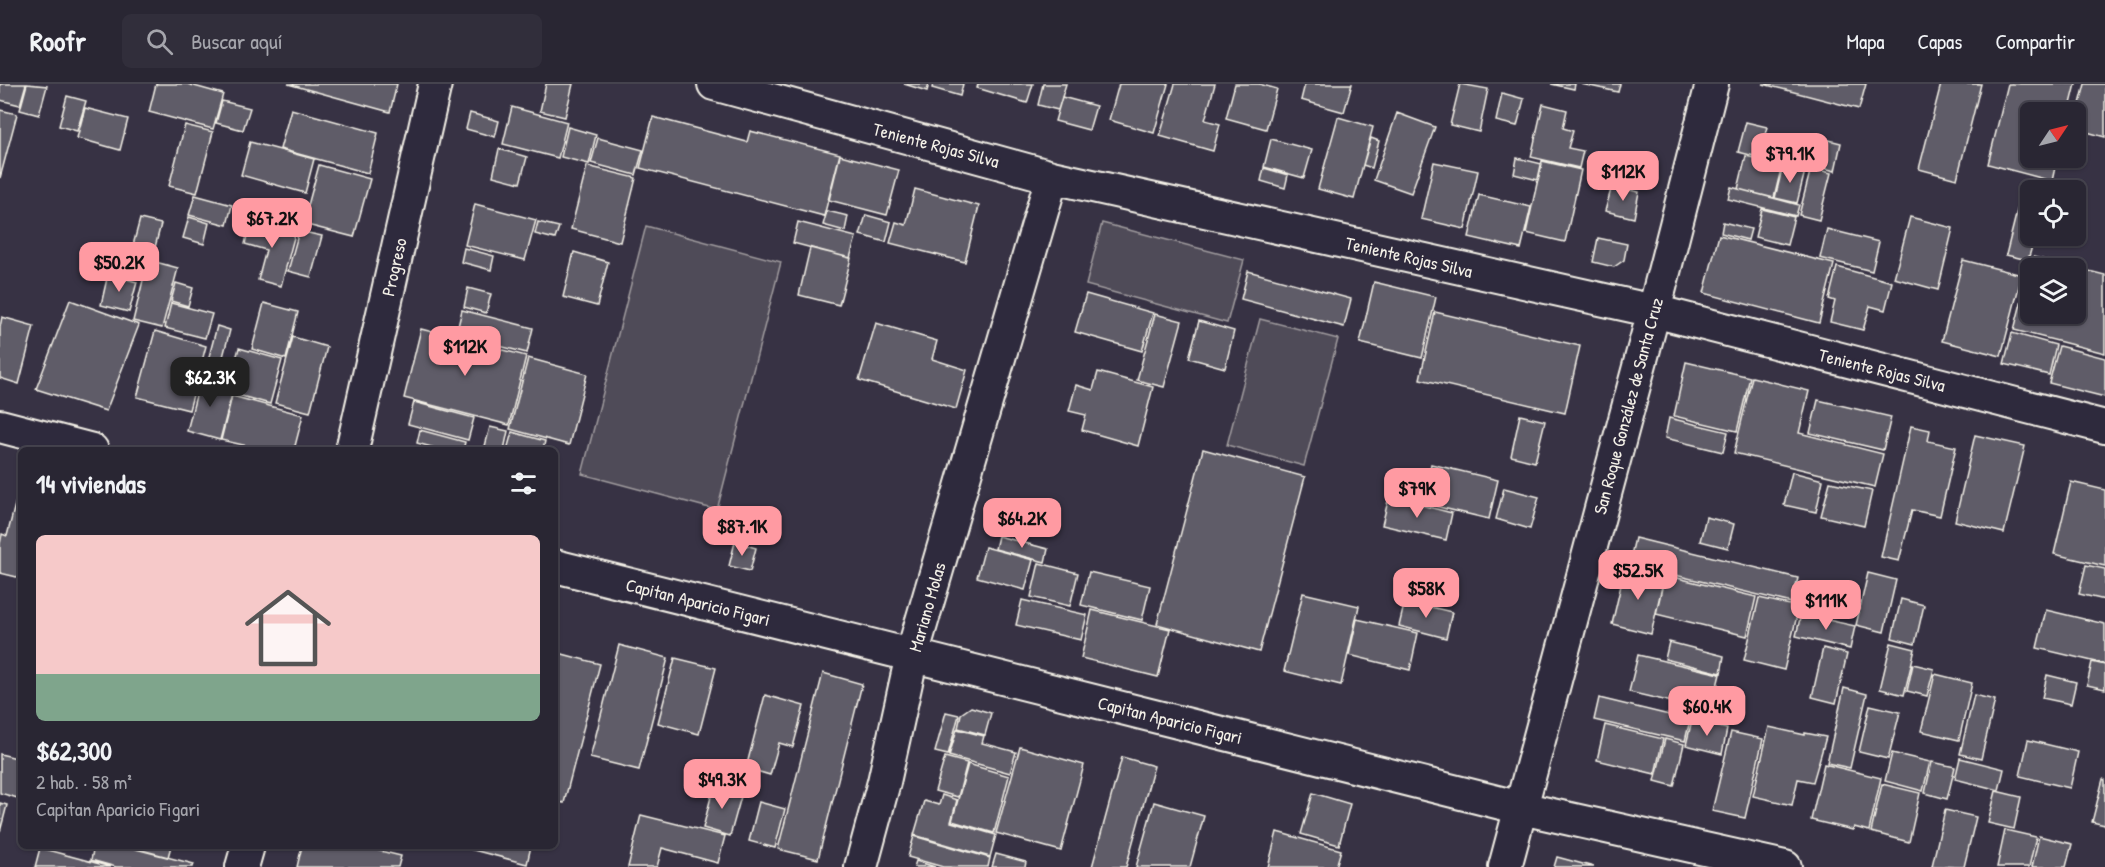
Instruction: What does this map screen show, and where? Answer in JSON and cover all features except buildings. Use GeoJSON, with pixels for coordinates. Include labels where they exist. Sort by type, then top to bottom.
{"type":"FeatureCollection","features":[{"type":"Feature","properties":{"kind":"street","name":"Progreso"},"geometry":{"type":"LineString","coordinates":[[353,447],[435,84]]}},
{"type":"Feature","properties":{"kind":"street","name":"Teniente Rojas Silva"},"geometry":{"type":"LineString","coordinates":[[714,84],[1052,177],[1654,311],[2105,427]]}},
{"type":"Feature","properties":{"kind":"street","name":"San Roque González de Santa Cruz"},"geometry":{"type":"LineString","coordinates":[[1505,867],[1654,311],[1712,84]]}},
{"type":"Feature","properties":{"kind":"street","name":"Mariano Molas"},"geometry":{"type":"LineString","coordinates":[[861,867],[884,782],[912,655],[1052,177]]}},
{"type":"Feature","properties":{"kind":"street"},"geometry":{"type":"LineString","coordinates":[[0,426],[80,447]]}},
{"type":"Feature","properties":{"kind":"street","name":"Capitan Aparicio Figari"},"geometry":{"type":"LineString","coordinates":[[558,567],[1521,808],[1785,867]]}},
{"type":"Feature","properties":{"kind":"street"},"geometry":{"type":"LineString","coordinates":[[242,867],[247,849]]}},
{"type":"Feature","properties":{"kind":"shaded area"},"geometry":{"type":"Polygon","coordinates":[[[1102,223],[1244,260],[1227,323],[1086,285],[1102,223]]]}},
{"type":"Feature","properties":{"kind":"shaded area"},"geometry":{"type":"Polygon","coordinates":[[[646,226],[781,262],[717,510],[582,474],[646,226]]]}},
{"type":"Feature","properties":{"kind":"shaded area"},"geometry":{"type":"Polygon","coordinates":[[[1260,319],[1338,339],[1304,466],[1227,445],[1260,319]]]}}]}
